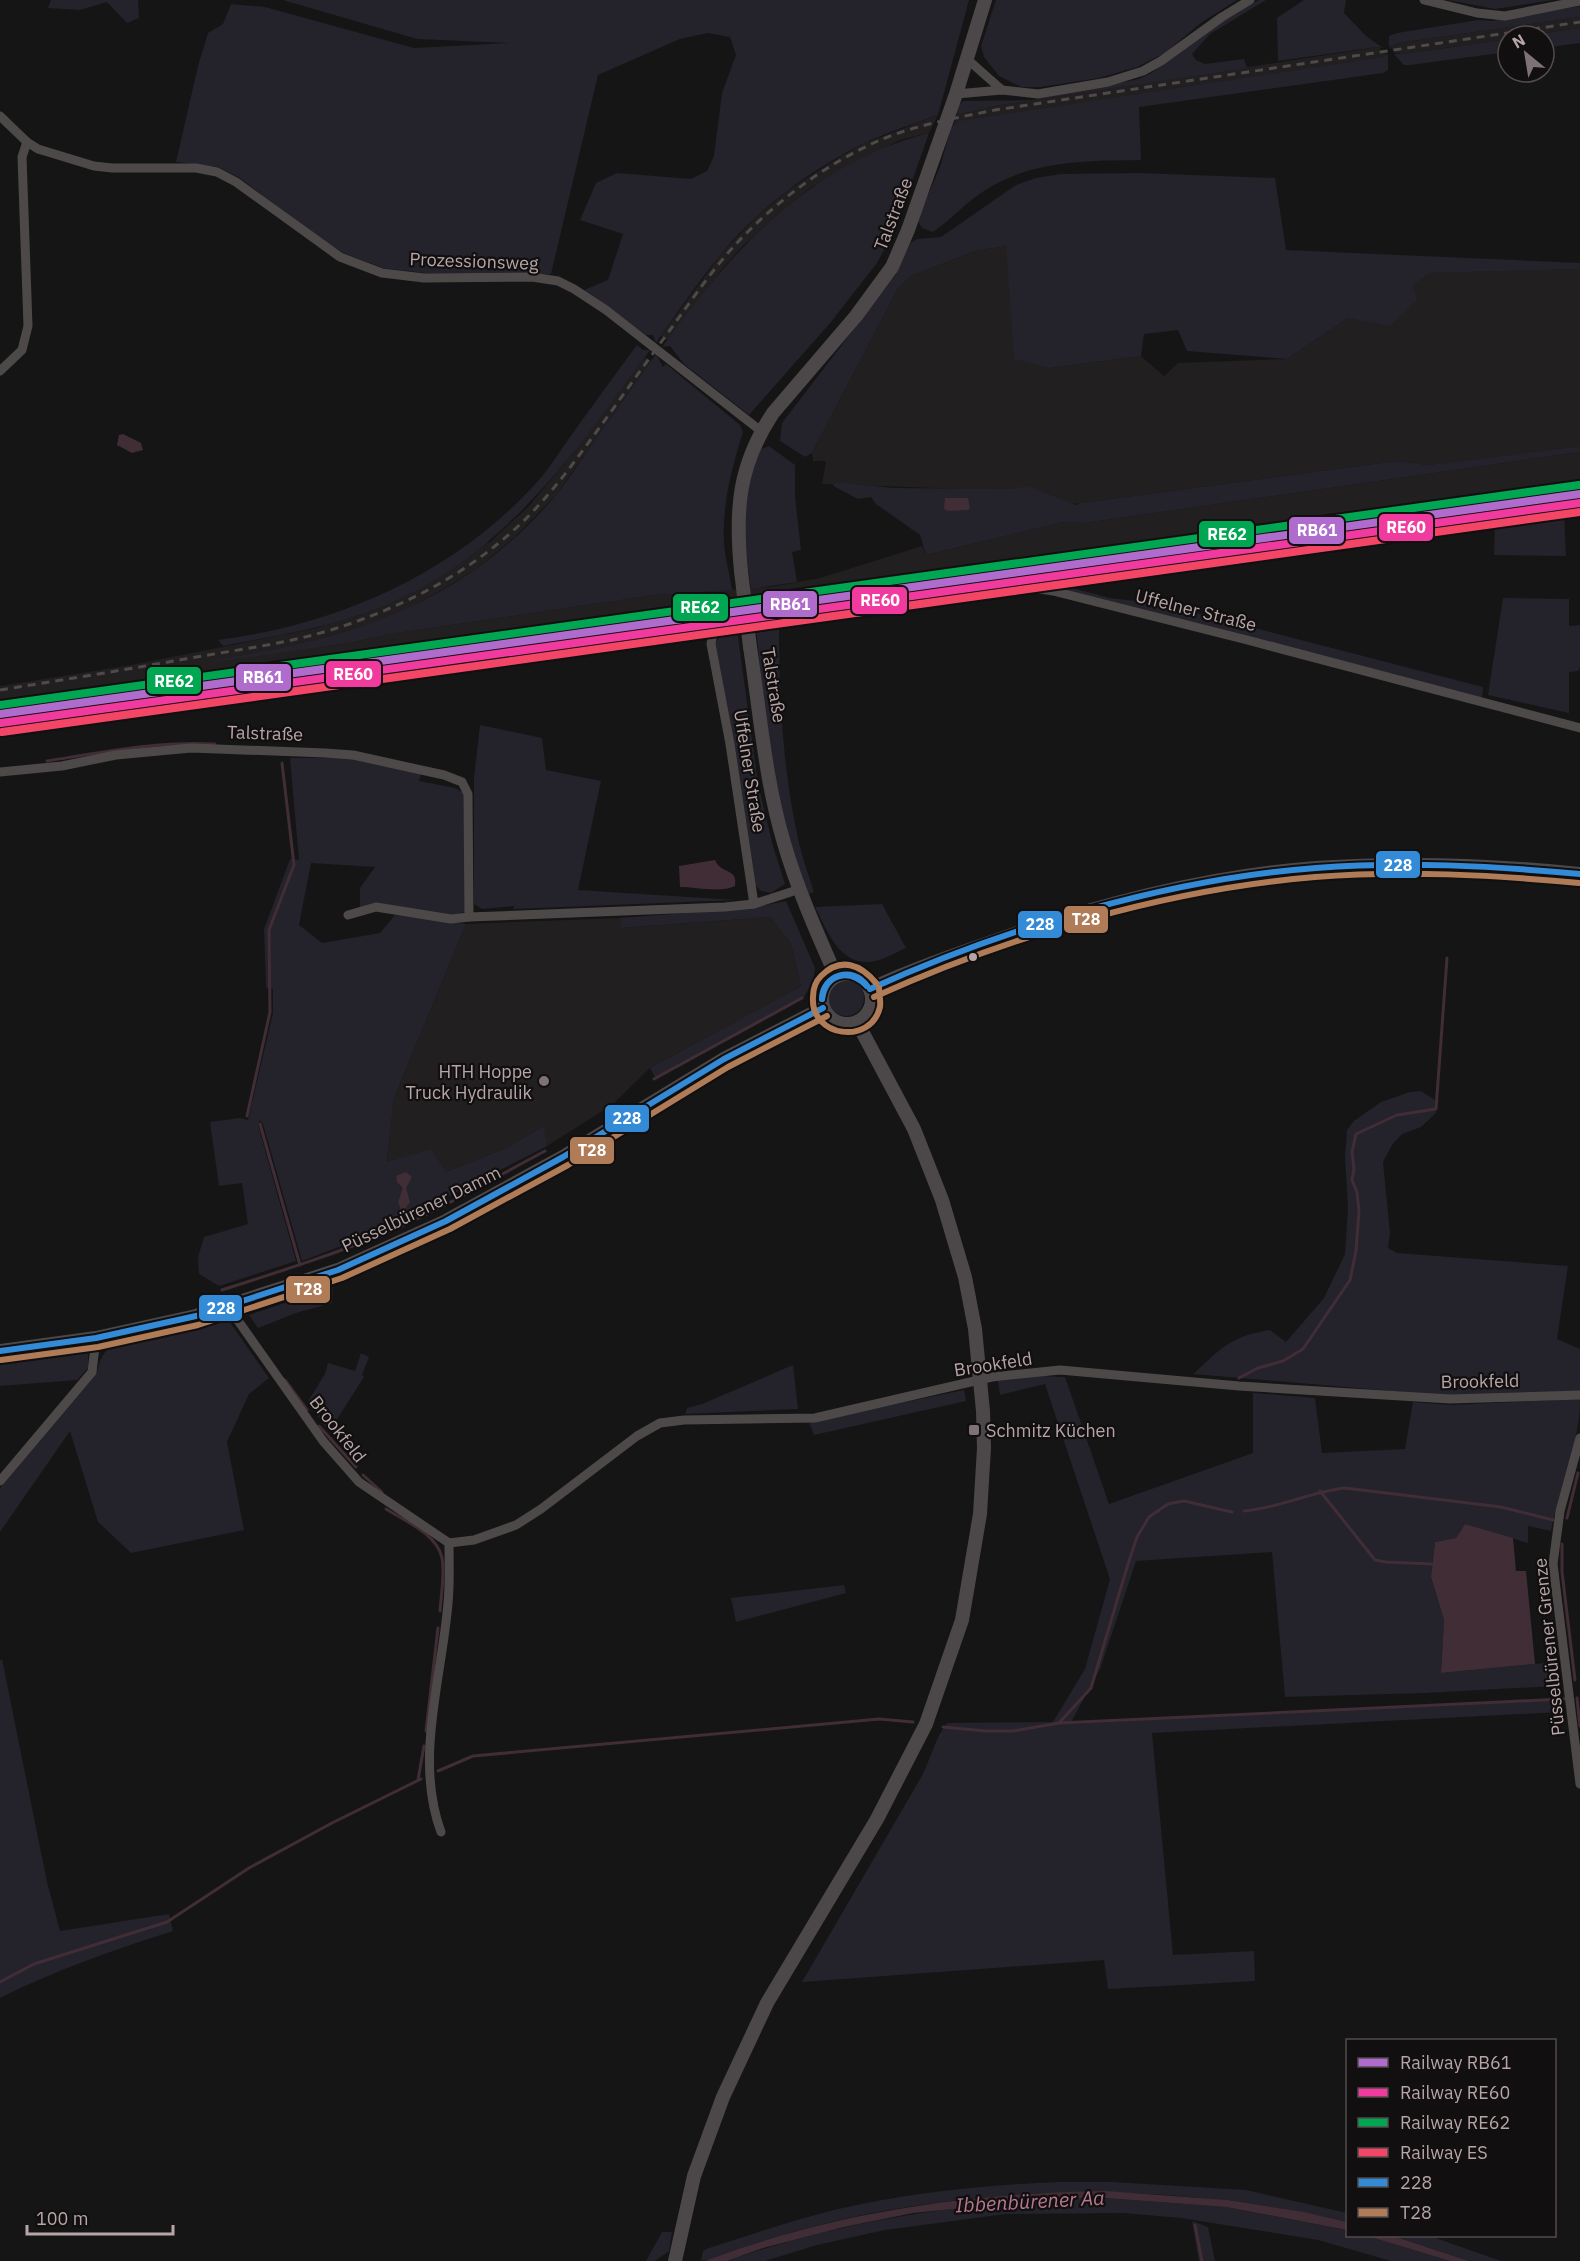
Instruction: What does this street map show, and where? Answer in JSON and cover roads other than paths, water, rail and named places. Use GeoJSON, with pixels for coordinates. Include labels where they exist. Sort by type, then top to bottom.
{"type":"FeatureCollection","features":[{"type":"Feature","properties":{"kind":"street","name":"Talstraße"},"geometry":{"type":"LineString","coordinates":[[836,976],[783,842],[771,791],[741,571],[737,521],[739,496],[752,451],[761,430],[856,316],[892,267],[908,230],[956,94],[985,0]]}},
{"type":"Feature","properties":{"kind":"street"},"geometry":{"type":"LineString","coordinates":[[956,94],[1002,90],[1038,94],[1108,82],[1143,71],[1161,61],[1213,22],[1250,0]]}},
{"type":"Feature","properties":{"kind":"street"},"geometry":{"type":"LineString","coordinates":[[1424,0],[1477,14],[1505,16],[1580,2]]}},
{"type":"Feature","properties":{"kind":"street"},"geometry":{"type":"LineString","coordinates":[[967,59],[1002,90]]}},
{"type":"Feature","properties":{"kind":"street","name":"Prozessionsweg"},"geometry":{"type":"LineString","coordinates":[[0,116],[27,142],[38,149],[94,166],[196,168],[217,172],[236,182],[340,257],[382,273],[424,278],[531,277],[558,281],[606,310],[761,430]]}},
{"type":"Feature","properties":{"kind":"street"},"geometry":{"type":"LineString","coordinates":[[0,371],[22,350],[27,326],[22,156],[27,142]]}},
{"type":"Feature","properties":{"kind":"street","name":"Uffelner Straße"},"geometry":{"type":"LineString","coordinates":[[754,904],[730,744],[711,644],[713,633],[729,625],[989,591],[1034,588],[1251,640],[1580,728]]}},
{"type":"Feature","properties":{"kind":"street","name":"Talstraße"},"geometry":{"type":"LineString","coordinates":[[0,772],[62,766],[116,755],[191,748],[353,755],[444,775],[462,782],[468,794],[470,916]]}},
{"type":"Feature","properties":{"kind":"street"},"geometry":{"type":"LineString","coordinates":[[870,988],[965,951],[1060,918],[1161,892],[1241,877],[1314,868],[1392,864],[1445,864],[1580,874]]}},
{"type":"Feature","properties":{"kind":"street"},"geometry":{"type":"LineString","coordinates":[[348,915],[376,907],[451,919],[470,916],[754,904],[800,889]]}},
{"type":"Feature","properties":{"kind":"street"},"geometry":{"type":"LineString","coordinates":[[844,974],[859,977],[870,988],[871,1004],[868,1011],[857,1022],[849,1024],[833,1020],[823,1008],[822,993],[830,980],[836,976],[844,974]]}},
{"type":"Feature","properties":{"kind":"street","name":"Püsselbürener Damm"},"geometry":{"type":"LineString","coordinates":[[0,1351],[96,1338],[231,1306],[338,1270],[446,1221],[563,1157],[724,1059],[823,1008]]}},
{"type":"Feature","properties":{"kind":"street"},"geometry":{"type":"LineString","coordinates":[[675,2260],[694,2176],[723,2097],[767,2003],[877,1819],[926,1724],[962,1620],[980,1514],[984,1448],[981,1380],[975,1329],[965,1277],[942,1200],[914,1129],[857,1022]]}},
{"type":"Feature","properties":{"kind":"street","name":"Brookfeld"},"geometry":{"type":"LineString","coordinates":[[231,1306],[234,1315],[323,1441],[359,1482],[449,1543],[474,1540],[516,1525],[541,1509],[637,1436],[660,1423],[684,1420],[815,1418],[981,1380],[1060,1370],[1251,1387],[1450,1399],[1580,1395]]}},
{"type":"Feature","properties":{"kind":"street"},"geometry":{"type":"LineString","coordinates":[[0,1481],[92,1372],[96,1338]]}},
{"type":"Feature","properties":{"kind":"street","name":"Püsselbürener Grenze"},"geometry":{"type":"LineString","coordinates":[[1580,1438],[1560,1511],[1553,1564],[1580,1784]]}},
{"type":"Feature","properties":{"kind":"street"},"geometry":{"type":"LineString","coordinates":[[441,1832],[434,1811],[429,1762],[448,1602],[449,1543]]}},
{"type":"Feature","properties":{"kind":"water"},"geometry":{"type":"Polygon","coordinates":[[[123,434],[141,443],[143,450],[132,453],[117,445],[119,435],[123,434]]]}},
{"type":"Feature","properties":{"kind":"water"},"geometry":{"type":"Polygon","coordinates":[[[945,498],[968,498],[970,508],[947,511],[944,509],[945,498]]]}},
{"type":"Feature","properties":{"kind":"water"},"geometry":{"type":"Polygon","coordinates":[[[715,860],[721,868],[732,873],[735,886],[716,889],[680,887],[679,866],[715,860]]]}},
{"type":"Feature","properties":{"kind":"water"},"geometry":{"type":"Polygon","coordinates":[[[406,1172],[412,1177],[406,1188],[410,1202],[405,1209],[401,1210],[398,1202],[403,1188],[397,1182],[396,1176],[406,1172]]]}},
{"type":"Feature","properties":{"kind":"water"},"geometry":{"type":"Polygon","coordinates":[[[1465,1524],[1513,1538],[1516,1571],[1526,1571],[1535,1664],[1441,1673],[1444,1620],[1431,1577],[1435,1542],[1456,1538],[1465,1524]]]}},
{"type":"Feature","properties":{"kind":"water","name":"Ibbenbürener Aa"},"geometry":{"type":"Polygon","coordinates":[[[1105,2191],[1227,2200],[1304,2212],[1346,2222],[1346,2230],[1226,2207],[1105,2198],[1051,2199],[913,2213],[844,2227],[763,2248],[727,2261],[705,2261],[802,2230],[902,2208],[952,2201],[1105,2191]]]}},
{"type":"Feature","properties":{"kind":"water"},"geometry":{"type":"Polygon","coordinates":[[[1370,2237],[1396,2237],[1469,2261],[1450,2261],[1370,2237]]]}},
{"type":"Feature","properties":{"kind":"waterway"},"geometry":{"type":"LineString","coordinates":[[47,761],[152,746],[215,744]]}},
{"type":"Feature","properties":{"kind":"waterway"},"geometry":{"type":"LineString","coordinates":[[247,1116],[270,1012],[269,930],[294,865],[282,763]]}},
{"type":"Feature","properties":{"kind":"waterway"},"geometry":{"type":"LineString","coordinates":[[1239,1378],[1258,1368],[1283,1361],[1303,1349],[1350,1280],[1356,1251],[1359,1211],[1357,1192],[1352,1180],[1354,1169],[1352,1152],[1356,1134],[1397,1115],[1436,1109],[1447,958]]}},
{"type":"Feature","properties":{"kind":"waterway"},"geometry":{"type":"LineString","coordinates":[[654,1079],[802,998]]}},
{"type":"Feature","properties":{"kind":"waterway"},"geometry":{"type":"LineString","coordinates":[[260,1124],[300,1265]]}},
{"type":"Feature","properties":{"kind":"waterway"},"geometry":{"type":"LineString","coordinates":[[222,1290],[328,1255],[390,1231],[449,1203],[545,1151]]}},
{"type":"Feature","properties":{"kind":"waterway"},"geometry":{"type":"LineString","coordinates":[[285,1380],[307,1410]]}},
{"type":"Feature","properties":{"kind":"waterway"},"geometry":{"type":"LineString","coordinates":[[319,1426],[356,1467]]}},
{"type":"Feature","properties":{"kind":"waterway"},"geometry":{"type":"LineString","coordinates":[[1567,1518],[1578,1473]]}},
{"type":"Feature","properties":{"kind":"waterway"},"geometry":{"type":"LineString","coordinates":[[363,1475],[382,1492]]}},
{"type":"Feature","properties":{"kind":"waterway"},"geometry":{"type":"LineString","coordinates":[[1244,1511],[1270,1507],[1345,1488],[1501,1507],[1553,1520]]}},
{"type":"Feature","properties":{"kind":"waterway"},"geometry":{"type":"LineString","coordinates":[[1320,1491],[1375,1560],[1432,1564]]}},
{"type":"Feature","properties":{"kind":"waterway"},"geometry":{"type":"LineString","coordinates":[[943,1727],[1013,1731],[1059,1723],[1091,1688],[1137,1537],[1149,1517],[1168,1504],[1184,1501],[1232,1512]]}},
{"type":"Feature","properties":{"kind":"waterway"},"geometry":{"type":"LineString","coordinates":[[386,1509],[427,1535],[439,1549],[443,1571],[440,1611]]}},
{"type":"Feature","properties":{"kind":"waterway"},"geometry":{"type":"LineString","coordinates":[[1562,1544],[1562,1572],[1575,1680]]}},
{"type":"Feature","properties":{"kind":"waterway"},"geometry":{"type":"LineString","coordinates":[[426,1731],[438,1628]]}},
{"type":"Feature","properties":{"kind":"waterway"},"geometry":{"type":"LineString","coordinates":[[1577,1698],[1580,1726]]}},
{"type":"Feature","properties":{"kind":"waterway"},"geometry":{"type":"LineString","coordinates":[[1059,1723],[1564,1699]]}},
{"type":"Feature","properties":{"kind":"waterway"},"geometry":{"type":"LineString","coordinates":[[438,1771],[473,1756],[879,1719],[913,1722]]}},
{"type":"Feature","properties":{"kind":"waterway"},"geometry":{"type":"LineString","coordinates":[[418,1780],[424,1746]]}},
{"type":"Feature","properties":{"kind":"waterway"},"geometry":{"type":"LineString","coordinates":[[0,1982],[34,1964],[167,1922],[249,1868],[332,1823],[421,1779]]}},
{"type":"Feature","properties":{"kind":"waterway"},"geometry":{"type":"LineString","coordinates":[[1195,2225],[1202,2261]]}},
{"type":"Feature","properties":{"kind":"railway"},"geometry":{"type":"LineString","coordinates":[[0,690],[298,639],[377,614],[418,595],[458,572],[513,531],[559,482],[702,286],[751,228],[802,185],[839,161],[892,135],[921,126],[995,110],[1580,22]]}},
{"type":"Feature","properties":{"kind":"rail line","name":"RE62"},"geometry":{"type":"LineString","coordinates":[[0,705],[1579,485]]}},
{"type":"Feature","properties":{"kind":"rail line","name":"RB61"},"geometry":{"type":"LineString","coordinates":[[0,714],[1580,494]]}},
{"type":"Feature","properties":{"kind":"rail line","name":"RE60"},"geometry":{"type":"LineString","coordinates":[[1,723],[1580,503]]}},
{"type":"Feature","properties":{"kind":"rail line","name":"ES"},"geometry":{"type":"LineString","coordinates":[[2,732],[1580,512]]}},
{"type":"Feature","properties":{"kind":"place","name":"HTH Hoppe Truck Hydraulik"},"geometry":{"type":"Point","coordinates":[544,1081]}},
{"type":"Feature","properties":{"kind":"place","name":"Schmitz Küchen"},"geometry":{"type":"Point","coordinates":[974,1430]}}]}
